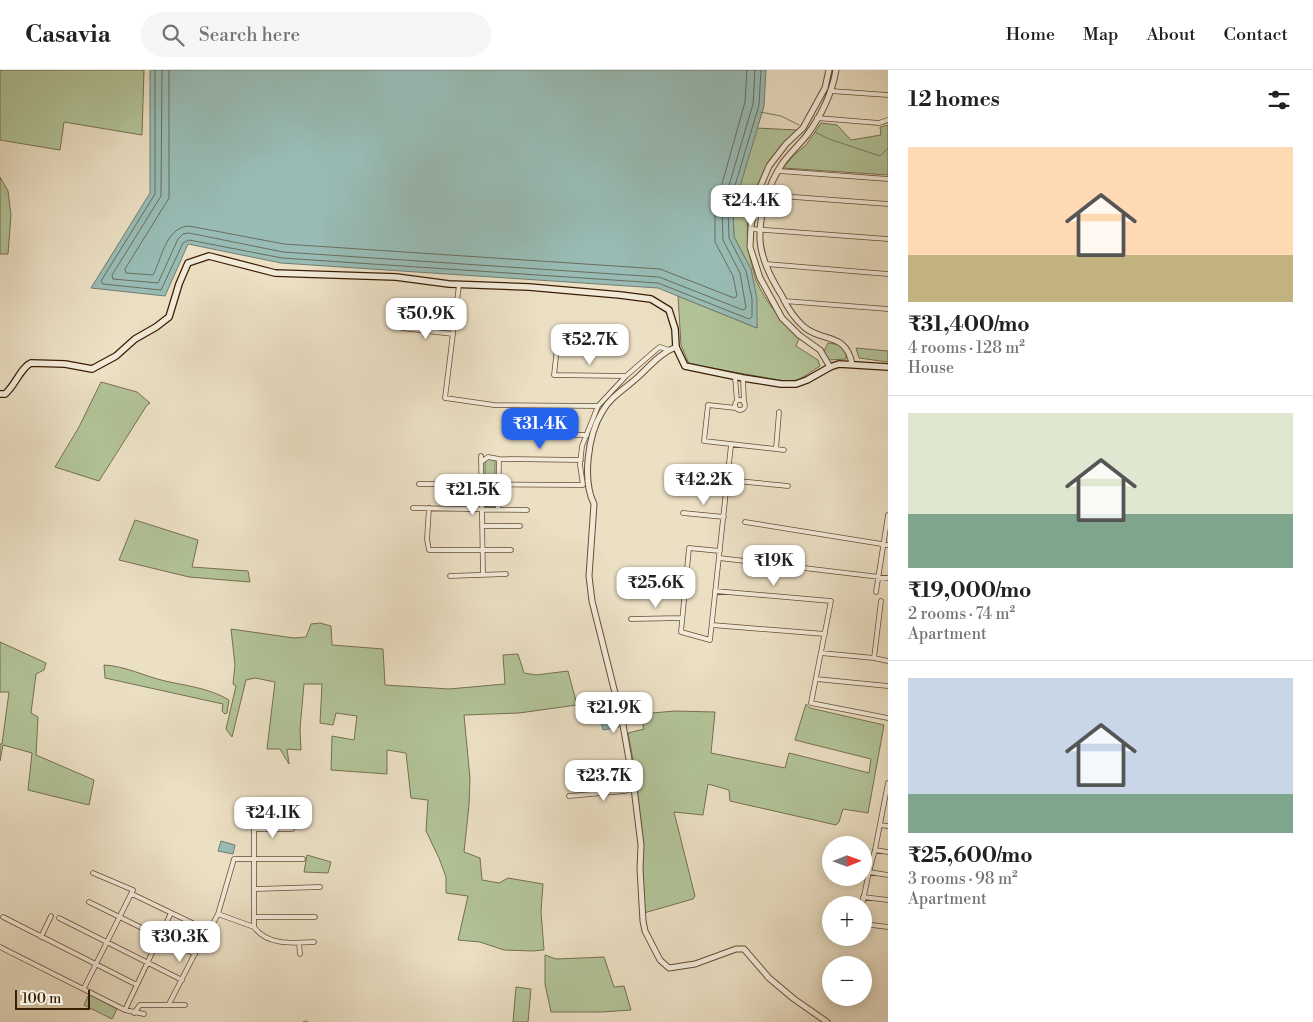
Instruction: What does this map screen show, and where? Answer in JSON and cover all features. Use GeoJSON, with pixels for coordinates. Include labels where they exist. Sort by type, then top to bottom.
{"type":"FeatureCollection","features":[{"type":"Feature","properties":{"kind":"main road"},"geometry":{"type":"LineString","coordinates":[[0,394],[5,394],[12,388],[27,364],[41,362],[92,369],[116,356],[135,339],[169,317],[179,284],[188,263],[209,256],[276,273],[396,277],[422,282],[529,287],[651,299],[669,310],[675,328],[676,347],[685,366],[743,378],[781,384],[796,384],[839,364],[888,367]]}},
{"type":"Feature","properties":{"kind":"street"},"geometry":{"type":"LineString","coordinates":[[829,70],[825,88],[803,128],[786,144],[769,166],[758,192],[751,229],[750,247],[760,278],[782,318],[799,335],[820,350],[830,367]]}},
{"type":"Feature","properties":{"kind":"street"},"geometry":{"type":"LineString","coordinates":[[836,70],[831,91],[817,118],[779,171],[767,195],[760,240],[770,277],[784,301],[805,328],[844,344],[852,364]]}},
{"type":"Feature","properties":{"kind":"street"},"geometry":{"type":"LineString","coordinates":[[831,91],[888,95]]}},
{"type":"Feature","properties":{"kind":"street"},"geometry":{"type":"LineString","coordinates":[[817,118],[879,122],[888,120]]}},
{"type":"Feature","properties":{"kind":"street"},"geometry":{"type":"LineString","coordinates":[[779,171],[888,179]]}},
{"type":"Feature","properties":{"kind":"street"},"geometry":{"type":"LineString","coordinates":[[767,195],[888,204]]}},
{"type":"Feature","properties":{"kind":"street"},"geometry":{"type":"LineString","coordinates":[[751,229],[888,239]]}},
{"type":"Feature","properties":{"kind":"street"},"geometry":{"type":"LineString","coordinates":[[766,264],[888,274]]}},
{"type":"Feature","properties":{"kind":"street"},"geometry":{"type":"LineString","coordinates":[[459,285],[446,398],[494,405],[598,406]]}},
{"type":"Feature","properties":{"kind":"street"},"geometry":{"type":"LineString","coordinates":[[784,301],[888,308]]}},
{"type":"Feature","properties":{"kind":"street"},"geometry":{"type":"LineString","coordinates":[[402,328],[453,334]]}},
{"type":"Feature","properties":{"kind":"street"},"geometry":{"type":"LineString","coordinates":[[676,347],[664,352],[602,411],[593,431],[587,470],[589,495],[594,504],[589,576],[592,601],[615,689],[634,788],[641,845],[640,869],[643,921],[650,940],[664,965],[670,968],[687,966],[736,948],[744,949],[769,978],[794,999],[827,1022]]}},
{"type":"Feature","properties":{"kind":"street"},"geometry":{"type":"LineString","coordinates":[[577,348],[557,348],[554,374],[626,376]]}},
{"type":"Feature","properties":{"kind":"street"},"geometry":{"type":"LineString","coordinates":[[419,484],[583,485],[582,446],[598,406],[626,376],[660,348],[669,350]]}},
{"type":"Feature","properties":{"kind":"street"},"geometry":{"type":"LineString","coordinates":[[735,376],[736,408]]}},
{"type":"Feature","properties":{"kind":"street"},"geometry":{"type":"LineString","coordinates":[[743,378],[745,406],[742,410],[708,405],[704,442],[784,450]]}},
{"type":"Feature","properties":{"kind":"street"},"geometry":{"type":"LineString","coordinates":[[737,401],[740,400],[744,403]]}},
{"type":"Feature","properties":{"kind":"street"},"geometry":{"type":"LineString","coordinates":[[776,449],[779,412]]}},
{"type":"Feature","properties":{"kind":"street"},"geometry":{"type":"LineString","coordinates":[[511,434],[587,435]]}},
{"type":"Feature","properties":{"kind":"street"},"geometry":{"type":"LineString","coordinates":[[720,550],[688,548],[681,632],[710,640],[728,480],[731,445]]}},
{"type":"Feature","properties":{"kind":"street"},"geometry":{"type":"LineString","coordinates":[[481,456],[483,575]]}},
{"type":"Feature","properties":{"kind":"street"},"geometry":{"type":"LineString","coordinates":[[481,462],[488,457],[499,459],[581,460]]}},
{"type":"Feature","properties":{"kind":"street"},"geometry":{"type":"LineString","coordinates":[[498,509],[499,459]]}},
{"type":"Feature","properties":{"kind":"street"},"geometry":{"type":"LineString","coordinates":[[687,476],[788,486]]}},
{"type":"Feature","properties":{"kind":"street"},"geometry":{"type":"LineString","coordinates":[[413,508],[527,510]]}},
{"type":"Feature","properties":{"kind":"street"},"geometry":{"type":"LineString","coordinates":[[429,508],[427,539],[429,550],[511,550]]}},
{"type":"Feature","properties":{"kind":"street"},"geometry":{"type":"LineString","coordinates":[[683,513],[724,517]]}},
{"type":"Feature","properties":{"kind":"street"},"geometry":{"type":"LineString","coordinates":[[876,592],[886,544],[888,515]]}},
{"type":"Feature","properties":{"kind":"street"},"geometry":{"type":"LineString","coordinates":[[745,522],[886,544]]}},
{"type":"Feature","properties":{"kind":"street"},"geometry":{"type":"LineString","coordinates":[[482,526],[520,526]]}},
{"type":"Feature","properties":{"kind":"street"},"geometry":{"type":"LineString","coordinates":[[719,558],[745,561]]}},
{"type":"Feature","properties":{"kind":"street"},"geometry":{"type":"LineString","coordinates":[[754,562],[888,578]]}},
{"type":"Feature","properties":{"kind":"street"},"geometry":{"type":"LineString","coordinates":[[450,576],[506,574]]}},
{"type":"Feature","properties":{"kind":"street"},"geometry":{"type":"LineString","coordinates":[[626,589],[684,587]]}},
{"type":"Feature","properties":{"kind":"street"},"geometry":{"type":"LineString","coordinates":[[716,591],[831,601],[811,703],[888,718]]}},
{"type":"Feature","properties":{"kind":"street"},"geometry":{"type":"LineString","coordinates":[[874,658],[881,601]]}},
{"type":"Feature","properties":{"kind":"street"},"geometry":{"type":"LineString","coordinates":[[631,619],[681,618]]}},
{"type":"Feature","properties":{"kind":"street"},"geometry":{"type":"LineString","coordinates":[[712,625],[825,634]]}},
{"type":"Feature","properties":{"kind":"street"},"geometry":{"type":"LineString","coordinates":[[821,653],[888,661]]}},
{"type":"Feature","properties":{"kind":"street"},"geometry":{"type":"LineString","coordinates":[[816,679],[888,686]]}},
{"type":"Feature","properties":{"kind":"street"},"geometry":{"type":"LineString","coordinates":[[872,859],[887,797],[888,783]]}},
{"type":"Feature","properties":{"kind":"street"},"geometry":{"type":"LineString","coordinates":[[569,796],[625,791],[634,788]]}},
{"type":"Feature","properties":{"kind":"street"},"geometry":{"type":"LineString","coordinates":[[880,825],[888,826]]}},
{"type":"Feature","properties":{"kind":"street"},"geometry":{"type":"LineString","coordinates":[[292,829],[254,829],[254,927],[257,932],[282,944],[314,942]]}},
{"type":"Feature","properties":{"kind":"street"},"geometry":{"type":"LineString","coordinates":[[875,850],[888,852]]}},
{"type":"Feature","properties":{"kind":"street"},"geometry":{"type":"LineString","coordinates":[[132,894],[209,931],[218,914],[234,860],[303,858]]}},
{"type":"Feature","properties":{"kind":"street"},"geometry":{"type":"LineString","coordinates":[[84,988],[133,890],[93,873]]}},
{"type":"Feature","properties":{"kind":"street"},"geometry":{"type":"LineString","coordinates":[[872,873],[888,875]]}},
{"type":"Feature","properties":{"kind":"street"},"geometry":{"type":"LineString","coordinates":[[255,889],[320,887]]}},
{"type":"Feature","properties":{"kind":"street"},"geometry":{"type":"LineString","coordinates":[[872,898],[888,900]]}},
{"type":"Feature","properties":{"kind":"street"},"geometry":{"type":"LineString","coordinates":[[89,902],[195,954]]}},
{"type":"Feature","properties":{"kind":"street"},"geometry":{"type":"LineString","coordinates":[[125,1010],[171,913]]}},
{"type":"Feature","properties":{"kind":"street"},"geometry":{"type":"LineString","coordinates":[[218,914],[254,927]]}},
{"type":"Feature","properties":{"kind":"street"},"geometry":{"type":"LineString","coordinates":[[41,937],[51,916]]}},
{"type":"Feature","properties":{"kind":"street"},"geometry":{"type":"LineString","coordinates":[[3,917],[96,966],[137,985]]}},
{"type":"Feature","properties":{"kind":"street"},"geometry":{"type":"LineString","coordinates":[[255,917],[315,918]]}},
{"type":"Feature","properties":{"kind":"street"},"geometry":{"type":"LineString","coordinates":[[59,918],[182,980]]}},
{"type":"Feature","properties":{"kind":"street"},"geometry":{"type":"LineString","coordinates":[[872,925],[888,927]]}},
{"type":"Feature","properties":{"kind":"street"},"geometry":{"type":"LineString","coordinates":[[169,1004],[206,930]]}},
{"type":"Feature","properties":{"kind":"street"},"geometry":{"type":"LineString","coordinates":[[299,943],[300,954]]}},
{"type":"Feature","properties":{"kind":"street"},"geometry":{"type":"LineString","coordinates":[[0,947],[125,1010],[144,1014]]}},
{"type":"Feature","properties":{"kind":"street"},"geometry":{"type":"LineString","coordinates":[[134,1013],[140,1005],[185,1005]]}},
{"type":"Feature","properties":{"kind":"green space"},"geometry":{"type":"Polygon","coordinates":[[[0,70],[144,70],[142,135],[64,122],[60,150],[0,140],[0,70]]]}},
{"type":"Feature","properties":{"kind":"green space"},"geometry":{"type":"Polygon","coordinates":[[[821,123],[837,125],[851,140],[881,135],[880,127],[888,125],[888,175],[783,168],[806,145],[821,123]]]}},
{"type":"Feature","properties":{"kind":"green space"},"geometry":{"type":"Polygon","coordinates":[[[756,128],[797,130],[772,159],[763,174],[755,190],[748,224],[751,262],[755,278],[764,296],[775,312],[799,339],[796,346],[818,360],[820,366],[800,379],[790,382],[689,364],[681,345],[678,296],[757,328],[751,269],[734,237],[733,209],[756,128]]]}},
{"type":"Feature","properties":{"kind":"green space"},"geometry":{"type":"Polygon","coordinates":[[[0,177],[8,191],[11,215],[8,254],[0,254],[0,177]]]}},
{"type":"Feature","properties":{"kind":"green space"},"geometry":{"type":"Polygon","coordinates":[[[828,343],[841,345],[846,354],[846,359],[828,360],[824,351],[828,343]]]}},
{"type":"Feature","properties":{"kind":"green space"},"geometry":{"type":"Polygon","coordinates":[[[856,348],[888,351],[888,362],[859,358],[856,348]]]}},
{"type":"Feature","properties":{"kind":"green space"},"geometry":{"type":"Polygon","coordinates":[[[101,382],[137,392],[150,403],[99,481],[55,467],[79,427],[101,382]]]}},
{"type":"Feature","properties":{"kind":"green space"},"geometry":{"type":"Polygon","coordinates":[[[485,457],[495,457],[495,481],[485,481],[485,457]]]}},
{"type":"Feature","properties":{"kind":"green space"},"geometry":{"type":"Polygon","coordinates":[[[484,486],[495,487],[495,507],[484,506],[484,486]]]}},
{"type":"Feature","properties":{"kind":"green space"},"geometry":{"type":"Polygon","coordinates":[[[135,520],[198,540],[192,567],[248,571],[250,582],[189,577],[119,560],[135,520]]]}},
{"type":"Feature","properties":{"kind":"green space"},"geometry":{"type":"Polygon","coordinates":[[[320,623],[331,626],[332,645],[383,649],[385,685],[449,689],[505,684],[503,655],[518,654],[524,673],[536,675],[568,671],[577,705],[519,713],[464,715],[470,779],[464,852],[480,858],[482,880],[499,883],[508,878],[543,884],[541,912],[544,950],[504,950],[480,942],[458,940],[468,896],[446,893],[446,877],[426,831],[428,800],[411,798],[406,753],[387,750],[387,774],[331,770],[332,736],[354,740],[357,716],[336,713],[333,725],[320,723],[322,684],[304,684],[300,729],[301,750],[287,749],[289,764],[280,749],[267,749],[275,682],[255,678],[246,680],[232,737],[226,729],[236,686],[233,684],[235,665],[231,629],[294,638],[306,637],[311,624],[320,623]]]}},
{"type":"Feature","properties":{"kind":"green space"},"geometry":{"type":"Polygon","coordinates":[[[0,642],[46,663],[44,670],[36,674],[31,713],[38,717],[36,755],[94,780],[89,805],[28,790],[32,753],[3,745],[0,761],[0,744],[2,744],[9,692],[0,692],[0,642]]]}},
{"type":"Feature","properties":{"kind":"green space"},"geometry":{"type":"Polygon","coordinates":[[[104,665],[119,667],[157,679],[214,693],[229,700],[227,713],[225,714],[222,711],[223,704],[105,678],[104,665]]]}},
{"type":"Feature","properties":{"kind":"green space"},"geometry":{"type":"Polygon","coordinates":[[[806,704],[810,708],[884,725],[868,813],[843,809],[839,822],[836,825],[730,801],[729,790],[708,784],[703,815],[674,812],[695,896],[693,899],[644,913],[643,838],[628,733],[644,729],[640,714],[675,711],[715,712],[711,753],[785,768],[789,753],[869,773],[871,759],[795,740],[806,704]]]}},
{"type":"Feature","properties":{"kind":"green space"},"geometry":{"type":"Polygon","coordinates":[[[307,855],[331,862],[328,873],[304,872],[307,855]]]}},
{"type":"Feature","properties":{"kind":"green space"},"geometry":{"type":"Polygon","coordinates":[[[545,955],[556,959],[604,957],[614,987],[624,986],[631,1010],[551,1012],[545,984],[545,955]]]}},
{"type":"Feature","properties":{"kind":"green space"},"geometry":{"type":"Polygon","coordinates":[[[516,987],[531,989],[528,1022],[513,1022],[516,987]]]}},
{"type":"Feature","properties":{"kind":"green space"},"geometry":{"type":"Polygon","coordinates":[[[89,994],[117,1009],[112,1019],[84,1005],[89,994]]]}},
{"type":"Feature","properties":{"kind":"water"},"geometry":{"type":"Polygon","coordinates":[[[150,70],[766,70],[764,106],[733,210],[734,237],[751,269],[757,299],[757,328],[658,288],[281,263],[188,244],[165,296],[91,288],[150,193],[150,70]]]}},
{"type":"Feature","properties":{"kind":"water"},"geometry":{"type":"Polygon","coordinates":[[[618,719],[619,727],[603,730],[601,722],[618,719]]]}},
{"type":"Feature","properties":{"kind":"water"},"geometry":{"type":"Polygon","coordinates":[[[221,841],[235,845],[233,854],[218,851],[221,841]]]}},
{"type":"Feature","properties":{"kind":"waterway"},"geometry":{"type":"LineString","coordinates":[[760,112],[781,116],[799,125]]}},
{"type":"Feature","properties":{"kind":"waterway"},"geometry":{"type":"LineString","coordinates":[[815,132],[829,139],[880,156],[888,148]]}},
{"type":"Feature","properties":{"kind":"waterway"},"geometry":{"type":"LineString","coordinates":[[303,1022],[308,1022]]}}]}
